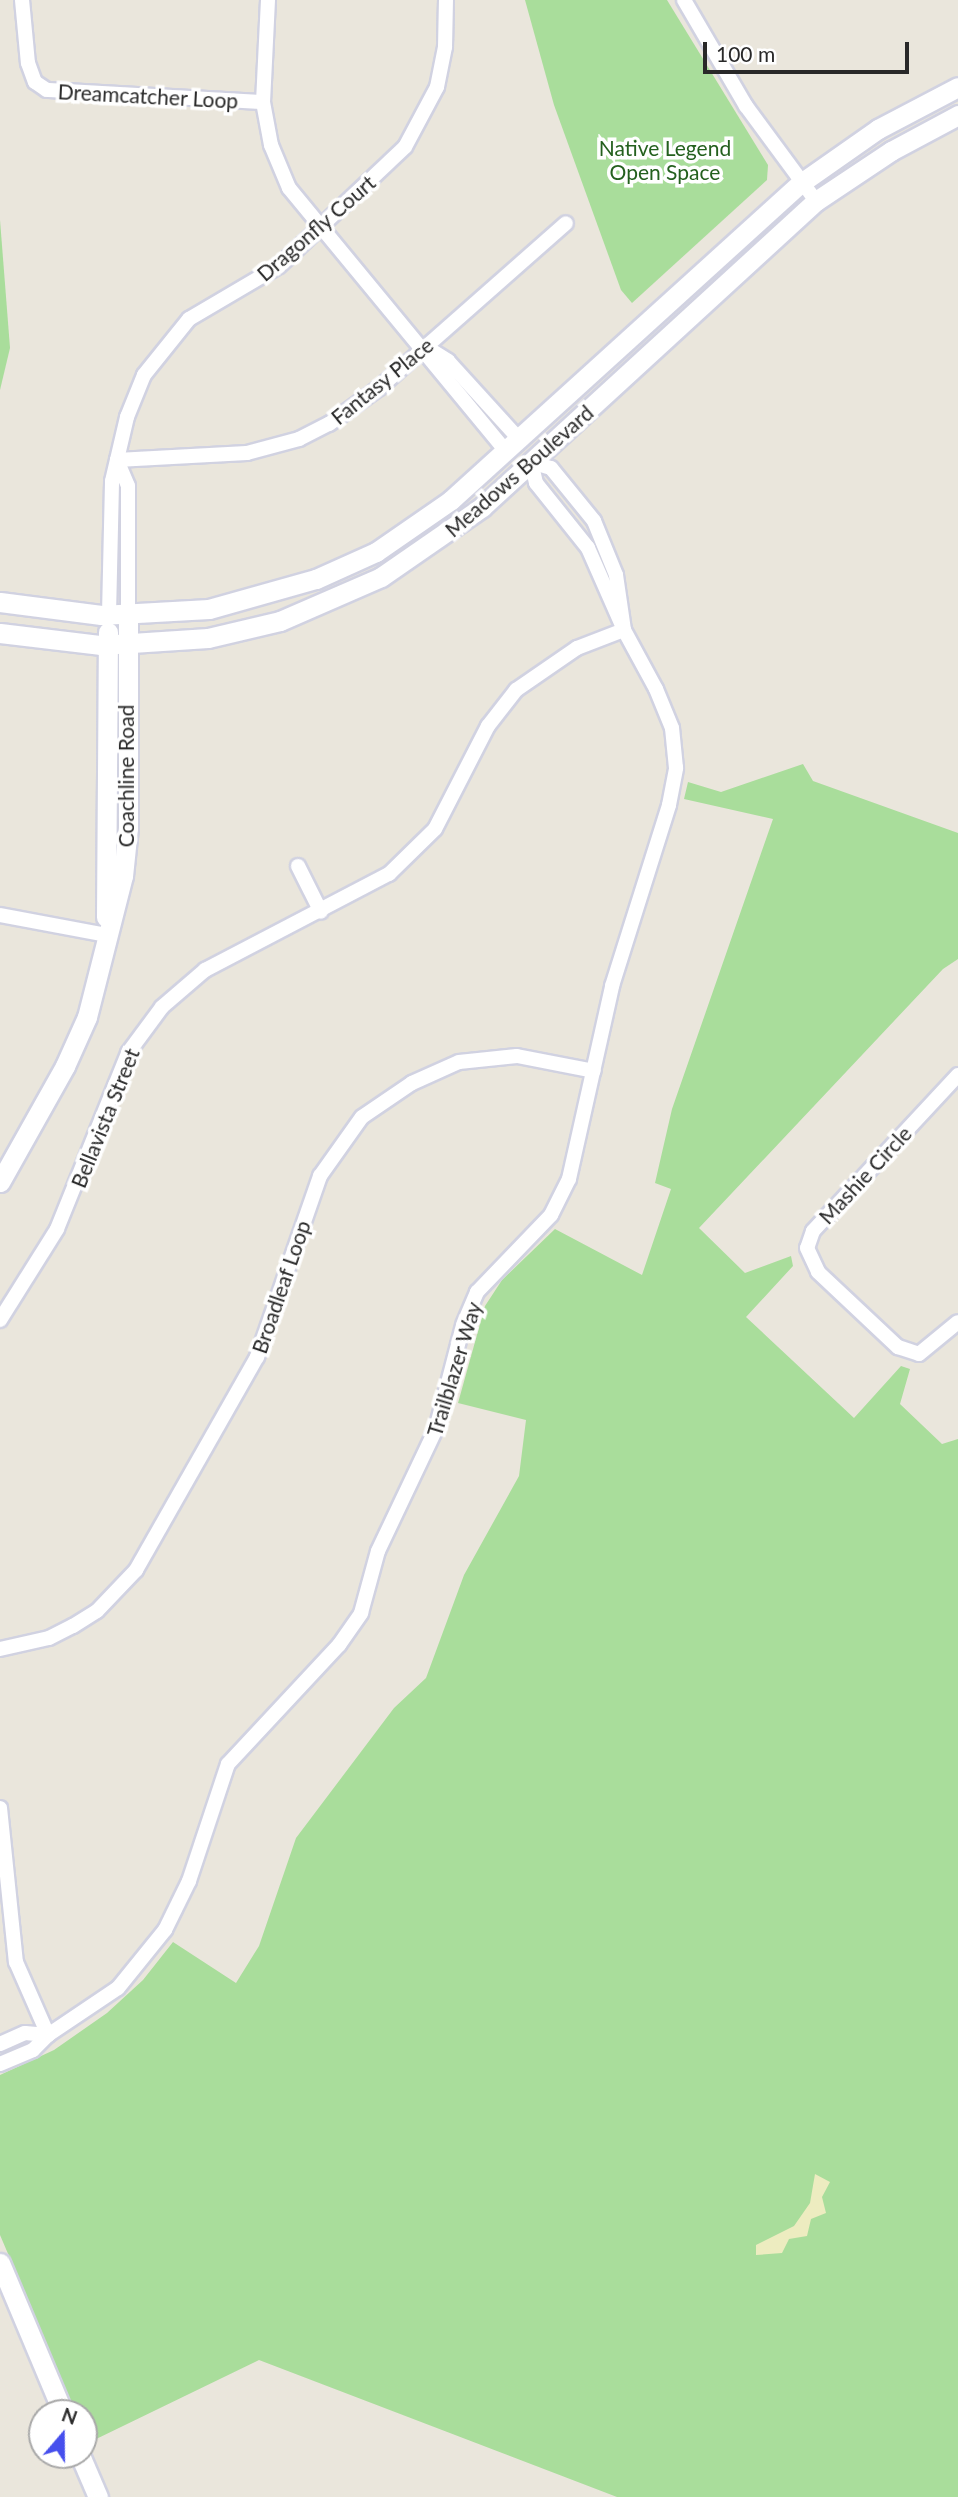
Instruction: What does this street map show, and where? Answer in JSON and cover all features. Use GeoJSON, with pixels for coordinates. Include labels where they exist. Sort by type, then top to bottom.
{"type":"FeatureCollection","features":[{"type":"Feature","properties":{"kind":"main road","name":"Meadows Boulevard"},"geometry":{"type":"LineString","coordinates":[[0,602],[119,615],[209,609],[316,579],[407,533],[513,445],[801,183],[868,135],[958,87]]}},
{"type":"Feature","properties":{"kind":"main road","name":"Meadows Boulevard"},"geometry":{"type":"LineString","coordinates":[[0,633],[108,644],[174,643],[280,621],[350,593],[448,535],[816,201],[900,146],[958,115]]}},
{"type":"Feature","properties":{"kind":"main road"},"geometry":{"type":"LineString","coordinates":[[531,462],[530,442],[599,378],[612,356]]}},
{"type":"Feature","properties":{"kind":"main road","name":"Coachline Road"},"geometry":{"type":"LineString","coordinates":[[107,935],[108,644],[119,615]]}},
{"type":"Feature","properties":{"kind":"main road","name":"Coachline Road"},"geometry":{"type":"LineString","coordinates":[[0,1182],[76,1043],[95,990],[127,852],[128,645],[119,615]]}},
{"type":"Feature","properties":{"kind":"main road"},"geometry":{"type":"LineString","coordinates":[[0,2263],[57,2399]]}},
{"type":"Feature","properties":{"kind":"main road"},"geometry":{"type":"LineString","coordinates":[[86,2469],[97,2497]]}},
{"type":"Feature","properties":{"kind":"street","name":"Dreamcatcher Loop"},"geometry":{"type":"LineString","coordinates":[[22,0],[28,63],[35,82],[47,90],[263,102]]}},
{"type":"Feature","properties":{"kind":"street"},"geometry":{"type":"LineString","coordinates":[[268,0],[263,102],[278,165],[301,207],[425,348],[448,361],[513,445]]}},
{"type":"Feature","properties":{"kind":"street","name":"Dragonfly Court"},"geometry":{"type":"LineString","coordinates":[[117,460],[134,396],[172,336],[209,304],[279,266],[391,163],[418,128],[442,69],[446,0]]}},
{"type":"Feature","properties":{"kind":"street"},"geometry":{"type":"LineString","coordinates":[[684,0],[704,39],[801,183],[816,201]]}},
{"type":"Feature","properties":{"kind":"street","name":"Fantasy Place"},"geometry":{"type":"LineString","coordinates":[[117,460],[231,456],[299,439],[354,408],[566,223]]}},
{"type":"Feature","properties":{"kind":"street"},"geometry":{"type":"LineString","coordinates":[[117,460],[128,486],[119,615]]}},
{"type":"Feature","properties":{"kind":"street","name":"Trailblazer Way"},"geometry":{"type":"LineString","coordinates":[[0,2064],[33,2050],[48,2035],[118,1988],[151,1951],[190,1881],[228,1763],[339,1645],[361,1613],[378,1551],[436,1429],[470,1305],[487,1278],[540,1227],[560,1198],[575,1157],[628,926],[675,785],[667,712],[624,630],[588,548],[536,483],[531,462]]}},
{"type":"Feature","properties":{"kind":"street","name":"Trailblazer Way"},"geometry":{"type":"LineString","coordinates":[[531,462],[551,468],[594,521],[616,575],[624,630]]}},
{"type":"Feature","properties":{"kind":"street","name":"Bellavista Street"},"geometry":{"type":"LineString","coordinates":[[0,1320],[62,1218],[119,1076],[143,1029],[178,991],[205,970],[321,912],[389,874],[428,838],[452,802],[488,726],[516,690],[577,648],[624,630]]}},
{"type":"Feature","properties":{"kind":"street"},"geometry":{"type":"LineString","coordinates":[[298,866],[321,912]]}},
{"type":"Feature","properties":{"kind":"street"},"geometry":{"type":"LineString","coordinates":[[0,915],[107,935]]}},
{"type":"Feature","properties":{"kind":"street","name":"Broadleaf Loop"},"geometry":{"type":"LineString","coordinates":[[0,1649],[49,1638],[74,1626],[97,1611],[136,1570],[257,1357],[320,1176],[362,1117],[412,1083],[459,1062],[517,1056],[594,1071]]}},
{"type":"Feature","properties":{"kind":"street","name":"Mashie Circle"},"geometry":{"type":"LineString","coordinates":[[958,1075],[813,1231],[807,1248],[818,1272],[898,1347],[919,1354],[958,1322]]}},
{"type":"Feature","properties":{"kind":"street"},"geometry":{"type":"LineString","coordinates":[[0,1808],[7,1843],[16,1962],[48,2035]]}},
{"type":"Feature","properties":{"kind":"street","name":"Trailblazer Way"},"geometry":{"type":"LineString","coordinates":[[0,2044],[25,2033],[48,2035]]}},
{"type":"Feature","properties":{"kind":"green space","name":"Native Legend Open Space"},"geometry":{"type":"Polygon","coordinates":[[[525,0],[667,0],[768,165],[767,180],[632,303],[621,290],[554,105],[525,0]]]}},
{"type":"Feature","properties":{"kind":"green space"},"geometry":{"type":"Polygon","coordinates":[[[0,220],[10,348],[0,390],[0,220]]]}},
{"type":"Feature","properties":{"kind":"green space"},"geometry":{"type":"Polygon","coordinates":[[[803,764],[813,781],[958,833],[958,959],[943,969],[699,1228],[745,1273],[791,1256],[793,1266],[746,1317],[854,1418],[901,1366],[910,1369],[900,1404],[942,1444],[958,1439],[958,2497],[617,2497],[259,2360],[98,2438],[98,2399],[70,2399],[0,2235],[0,2075],[54,2050],[107,2013],[143,1980],[173,1942],[236,1983],[259,1946],[296,1838],[394,1708],[426,1678],[464,1575],[519,1476],[526,1420],[458,1403],[485,1306],[502,1280],[555,1229],[642,1275],[671,1189],[655,1183],[672,1109],[773,819],[684,799],[688,782],[721,792],[803,764]]]}},
{"type":"Feature","properties":{"kind":"sand"},"geometry":{"type":"Polygon","coordinates":[[[815,2174],[830,2182],[822,2197],[826,2213],[811,2219],[807,2236],[789,2239],[782,2253],[756,2255],[756,2245],[794,2226],[810,2203],[815,2174]]]}}]}
